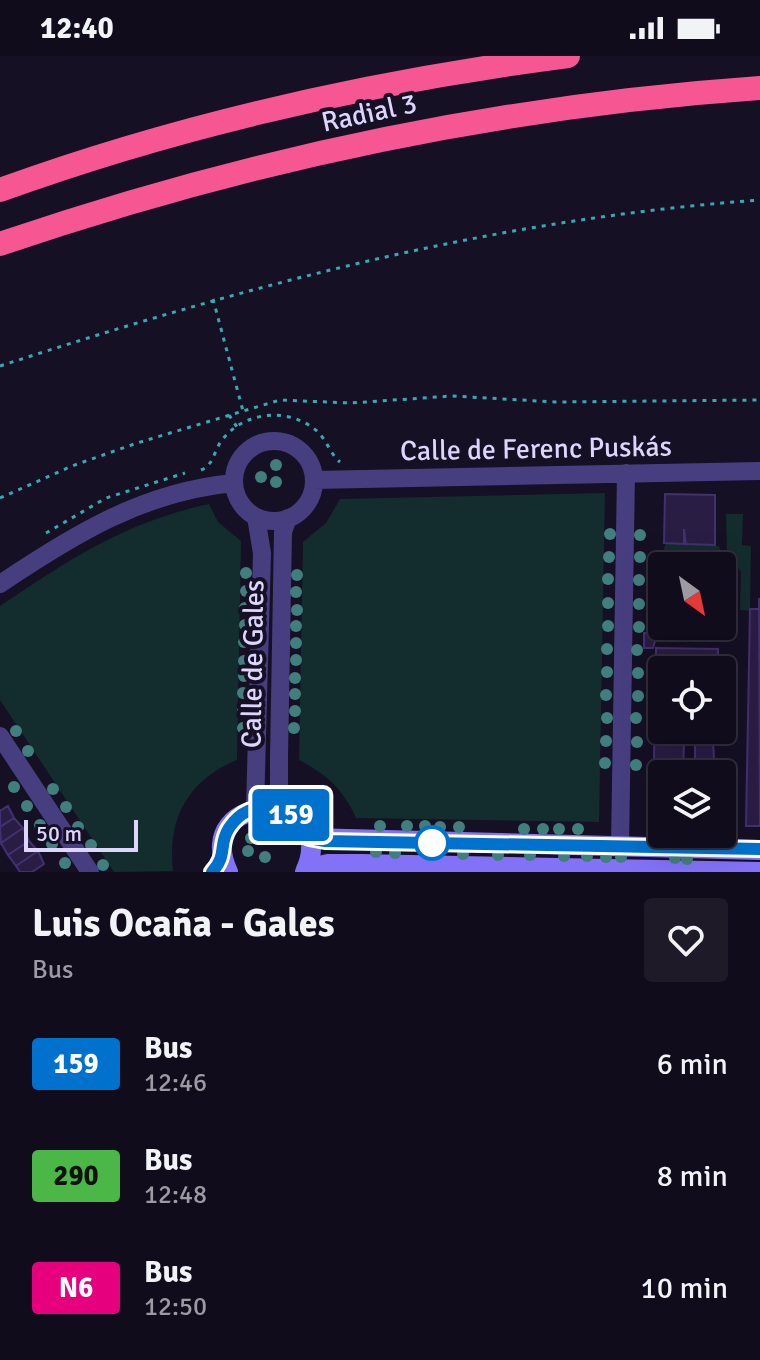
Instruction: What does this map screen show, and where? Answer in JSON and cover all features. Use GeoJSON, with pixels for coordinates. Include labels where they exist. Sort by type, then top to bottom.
{"type":"FeatureCollection","features":[{"type":"Feature","properties":{"kind":"highway","name":"Radial 3"},"geometry":{"type":"LineString","coordinates":[[0,190],[51,171],[236,119],[357,91],[568,56]]}},
{"type":"Feature","properties":{"kind":"highway","name":"Radial 3"},"geometry":{"type":"LineString","coordinates":[[0,244],[118,204],[371,140],[516,115],[681,93],[760,88]]}},
{"type":"Feature","properties":{"kind":"main road"},"geometry":{"type":"LineString","coordinates":[[221,868],[229,828],[244,813],[255,809],[285,811],[300,822],[309,838],[306,871],[328,864],[516,870],[760,872]]}},
{"type":"Feature","properties":{"kind":"main road"},"geometry":{"type":"LineString","coordinates":[[309,838],[760,850]]}},
{"type":"Feature","properties":{"kind":"street"},"geometry":{"type":"LineString","coordinates":[[273,440],[286,442],[306,457],[314,480],[307,503],[288,518],[267,520],[256,517],[240,503],[234,483],[241,458],[250,449],[273,440]]}},
{"type":"Feature","properties":{"kind":"street","name":"Calle de Ferenc Puskás"},"geometry":{"type":"LineString","coordinates":[[314,480],[760,471]]}},
{"type":"Feature","properties":{"kind":"street"},"geometry":{"type":"LineString","coordinates":[[620,846],[626,473]]}},
{"type":"Feature","properties":{"kind":"street"},"geometry":{"type":"LineString","coordinates":[[0,584],[99,521],[146,502],[234,483]]}},
{"type":"Feature","properties":{"kind":"street","name":"Calle de Gales"},"geometry":{"type":"LineString","coordinates":[[255,809],[262,553],[256,517]]}},
{"type":"Feature","properties":{"kind":"street","name":"Calle de Gales"},"geometry":{"type":"LineString","coordinates":[[285,811],[279,790],[279,757],[283,532],[288,518]]}},
{"type":"Feature","properties":{"kind":"street"},"geometry":{"type":"LineString","coordinates":[[0,736],[90,872]]}},
{"type":"Feature","properties":{"kind":"path"},"geometry":{"type":"LineString","coordinates":[[0,366],[213,299],[330,268],[513,230],[651,208],[760,200]]}},
{"type":"Feature","properties":{"kind":"path"},"geometry":{"type":"LineString","coordinates":[[213,299],[243,411]]}},
{"type":"Feature","properties":{"kind":"path"},"geometry":{"type":"LineString","coordinates":[[0,498],[72,466],[280,400],[351,403],[452,396],[555,402],[760,400]]}},
{"type":"Feature","properties":{"kind":"path"},"geometry":{"type":"LineString","coordinates":[[229,415],[239,430]]}},
{"type":"Feature","properties":{"kind":"green space"},"geometry":{"type":"Polygon","coordinates":[[[605,493],[599,822],[356,818],[333,784],[299,760],[303,542],[326,523],[340,499],[605,493]]]}},
{"type":"Feature","properties":{"kind":"green space"},"geometry":{"type":"Polygon","coordinates":[[[209,504],[218,522],[241,541],[237,760],[205,778],[184,804],[174,835],[173,871],[114,872],[0,700],[0,606],[99,544],[151,521],[209,504]]]}},
{"type":"Feature","properties":{"kind":"green space"},"geometry":{"type":"Polygon","coordinates":[[[726,514],[743,514],[742,545],[751,546],[750,611],[740,610],[741,572],[736,566],[736,552],[727,552],[726,514]]]}},
{"type":"Feature","properties":{"kind":"green space"},"geometry":{"type":"Polygon","coordinates":[[[666,543],[719,546],[721,552],[663,552],[666,543]]]}},
{"type":"Feature","properties":{"kind":"building"},"geometry":{"type":"Polygon","coordinates":[[[665,494],[715,495],[715,545],[686,544],[684,529],[684,544],[664,543],[665,494]]]}},
{"type":"Feature","properties":{"kind":"building"},"geometry":{"type":"Polygon","coordinates":[[[759,598],[760,826],[746,826],[750,609],[759,609],[759,598]]]}},
{"type":"Feature","properties":{"kind":"building"},"geometry":{"type":"Polygon","coordinates":[[[644,633],[648,633],[648,640],[655,640],[653,648],[644,648],[644,633]]]}},
{"type":"Feature","properties":{"kind":"building"},"geometry":{"type":"Polygon","coordinates":[[[656,648],[718,649],[718,656],[656,656],[656,648]]]}},
{"type":"Feature","properties":{"kind":"building"},"geometry":{"type":"Polygon","coordinates":[[[654,744],[684,744],[683,760],[654,760],[654,744]]]}},
{"type":"Feature","properties":{"kind":"building"},"geometry":{"type":"Polygon","coordinates":[[[695,744],[713,744],[714,760],[695,760],[695,744]]]}},
{"type":"Feature","properties":{"kind":"building"},"geometry":{"type":"Polygon","coordinates":[[[8,806],[14,818],[0,827],[0,811],[8,806]]]}},
{"type":"Feature","properties":{"kind":"building"},"geometry":{"type":"Polygon","coordinates":[[[14,818],[23,828],[1,843],[0,827],[14,818]]]}},
{"type":"Feature","properties":{"kind":"building"},"geometry":{"type":"Polygon","coordinates":[[[23,828],[29,841],[8,855],[1,843],[23,828]]]}},
{"type":"Feature","properties":{"kind":"building"},"geometry":{"type":"Polygon","coordinates":[[[29,841],[38,851],[16,866],[8,855],[29,841]]]}},
{"type":"Feature","properties":{"kind":"building"},"geometry":{"type":"Polygon","coordinates":[[[38,851],[44,864],[32,872],[20,872],[16,866],[38,851]]]}},
{"type":"Feature","properties":{"kind":"bus line","name":"159"},"geometry":{"type":"LineString","coordinates":[[212,872],[224,860],[223,849],[229,828],[244,813],[265,807],[285,811],[300,822],[309,838],[325,841],[760,849]]}}]}
